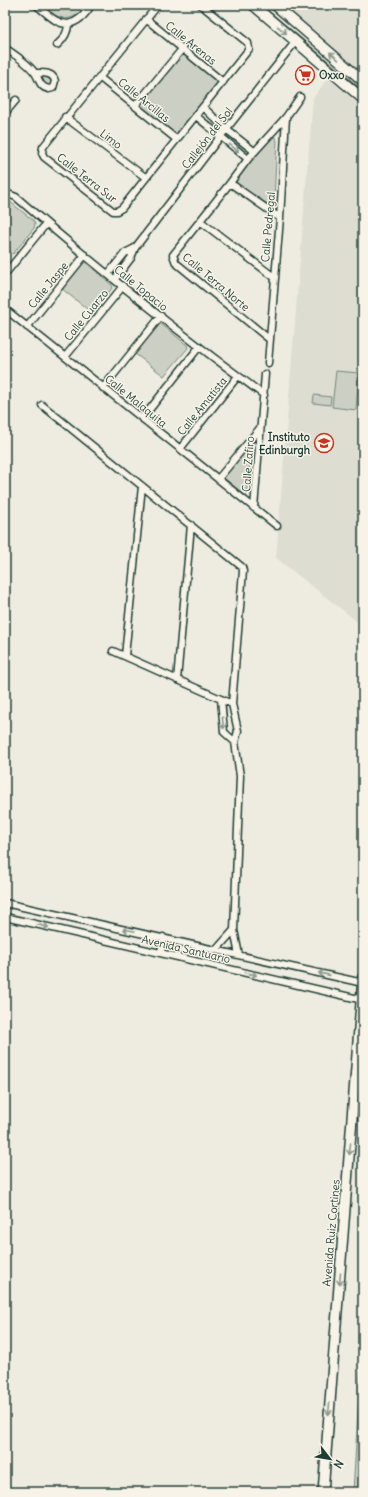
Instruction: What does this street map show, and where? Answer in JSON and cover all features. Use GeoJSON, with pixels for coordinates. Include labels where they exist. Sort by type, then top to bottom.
{"type":"FeatureCollection","features":[{"type":"Feature","properties":{"kind":"main road"},"geometry":{"type":"LineString","coordinates":[[252,5],[363,98]]}},
{"type":"Feature","properties":{"kind":"main road"},"geometry":{"type":"LineString","coordinates":[[275,5],[363,81]]}},
{"type":"Feature","properties":{"kind":"main road","name":"Avenida Ruiz Cortines"},"geometry":{"type":"LineString","coordinates":[[323,1492],[363,981]]}},
{"type":"Feature","properties":{"kind":"street"},"geometry":{"type":"LineString","coordinates":[[36,5],[53,19],[62,24],[72,23],[79,19],[87,12],[91,5]]}},
{"type":"Feature","properties":{"kind":"street","name":"Calle Terra Sur"},"geometry":{"type":"LineString","coordinates":[[158,5],[65,117],[43,147],[43,155],[111,210],[119,210],[247,52],[249,45],[201,5]]}},
{"type":"Feature","properties":{"kind":"street","name":"Calle Arenas"},"geometry":{"type":"LineString","coordinates":[[146,19],[223,82]]}},
{"type":"Feature","properties":{"kind":"street"},"geometry":{"type":"LineString","coordinates":[[57,45],[64,38],[67,32],[68,24]]}},
{"type":"Feature","properties":{"kind":"street","name":"Callejón del Sol"},"geometry":{"type":"LineString","coordinates":[[115,279],[131,258],[135,248],[226,129],[296,41]]}},
{"type":"Feature","properties":{"kind":"street"},"geometry":{"type":"LineString","coordinates":[[5,48],[35,73]]}},
{"type":"Feature","properties":{"kind":"street"},"geometry":{"type":"LineString","coordinates":[[135,106],[183,48]]}},
{"type":"Feature","properties":{"kind":"street","name":"Calle Arcillas"},"geometry":{"type":"LineString","coordinates":[[99,77],[176,139]]}},
{"type":"Feature","properties":{"kind":"street","name":"Calle Terra Norte"},"geometry":{"type":"LineString","coordinates":[[269,339],[174,261],[173,255],[254,151],[286,116],[300,97]]}},
{"type":"Feature","properties":{"kind":"street"},"geometry":{"type":"LineString","coordinates":[[5,113],[16,100]]}},
{"type":"Feature","properties":{"kind":"street"},"geometry":{"type":"LineString","coordinates":[[203,107],[226,129],[254,151]]}},
{"type":"Feature","properties":{"kind":"street"},"geometry":{"type":"LineString","coordinates":[[196,116],[248,159]]}},
{"type":"Feature","properties":{"kind":"street","name":"Calle Pedregal"},"geometry":{"type":"LineString","coordinates":[[268,363],[280,218],[286,116]]}},
{"type":"Feature","properties":{"kind":"street","name":"Limo"},"geometry":{"type":"LineString","coordinates":[[65,117],[145,177]]}},
{"type":"Feature","properties":{"kind":"street"},"geometry":{"type":"LineString","coordinates":[[230,183],[280,218]]}},
{"type":"Feature","properties":{"kind":"street","name":"Calle Topacio"},"geometry":{"type":"LineString","coordinates":[[6,195],[16,197],[46,224],[199,347],[264,395]]}},
{"type":"Feature","properties":{"kind":"street"},"geometry":{"type":"LineString","coordinates":[[200,221],[274,278]]}},
{"type":"Feature","properties":{"kind":"street"},"geometry":{"type":"LineString","coordinates":[[5,274],[46,224]]}},
{"type":"Feature","properties":{"kind":"street","name":"Callejón del Sol"},"geometry":{"type":"LineString","coordinates":[[108,274],[125,254],[135,248]]}},
{"type":"Feature","properties":{"kind":"street","name":"Calle Jaspe"},"geometry":{"type":"LineString","coordinates":[[27,327],[84,255]]}},
{"type":"Feature","properties":{"kind":"street","name":"Calle Cuarzo"},"geometry":{"type":"LineString","coordinates":[[65,357],[123,286]]}},
{"type":"Feature","properties":{"kind":"street","name":"Calle Malaquita"},"geometry":{"type":"LineString","coordinates":[[5,309],[276,526]]}},
{"type":"Feature","properties":{"kind":"street"},"geometry":{"type":"LineString","coordinates":[[103,388],[161,316]]}},
{"type":"Feature","properties":{"kind":"street"},"geometry":{"type":"LineString","coordinates":[[142,419],[199,347]]}},
{"type":"Feature","properties":{"kind":"street","name":"Calle Zafiro"},"geometry":{"type":"LineString","coordinates":[[254,508],[265,374]]}},
{"type":"Feature","properties":{"kind":"street","name":"Calle Amatista"},"geometry":{"type":"LineString","coordinates":[[180,449],[238,376]]}},
{"type":"Feature","properties":{"kind":"street"},"geometry":{"type":"LineString","coordinates":[[42,405],[240,565],[243,571],[232,704],[238,731],[235,742],[240,776],[234,930],[239,955]]}},
{"type":"Feature","properties":{"kind":"street"},"geometry":{"type":"LineString","coordinates":[[218,479],[260,428]]}},
{"type":"Feature","properties":{"kind":"street"},"geometry":{"type":"LineString","coordinates":[[125,656],[142,486]]}},
{"type":"Feature","properties":{"kind":"street"},"geometry":{"type":"LineString","coordinates":[[177,680],[191,525]]}},
{"type":"Feature","properties":{"kind":"street"},"geometry":{"type":"LineString","coordinates":[[113,651],[232,704]]}},
{"type":"Feature","properties":{"kind":"street"},"geometry":{"type":"LineString","coordinates":[[221,699],[224,732],[235,742]]}},
{"type":"Feature","properties":{"kind":"street","name":"Avenida Santuario"},"geometry":{"type":"LineString","coordinates":[[5,903],[363,981]]}},
{"type":"Feature","properties":{"kind":"street","name":"Avenida Santuario"},"geometry":{"type":"LineString","coordinates":[[5,917],[362,1000]]}},
{"type":"Feature","properties":{"kind":"street"},"geometry":{"type":"LineString","coordinates":[[216,950],[234,930]]}},
{"type":"Feature","properties":{"kind":"street"},"geometry":{"type":"LineString","coordinates":[[161,953],[163,937]]}},
{"type":"Feature","properties":{"kind":"shaded area"},"geometry":{"type":"Polygon","coordinates":[[[47,5],[84,5],[76,16],[66,18],[55,15],[45,7],[47,5]]]}},
{"type":"Feature","properties":{"kind":"shaded area"},"geometry":{"type":"Polygon","coordinates":[[[282,5],[363,5],[363,76],[282,5]]]}},
{"type":"Feature","properties":{"kind":"shaded area"},"geometry":{"type":"Polygon","coordinates":[[[183,48],[223,82],[176,139],[135,106],[183,48]]]}},
{"type":"Feature","properties":{"kind":"shaded area"},"geometry":{"type":"Polygon","coordinates":[[[39,74],[53,78],[53,86],[46,87],[39,74]]]}},
{"type":"Feature","properties":{"kind":"shaded area"},"geometry":{"type":"Polygon","coordinates":[[[328,78],[363,107],[363,626],[276,558],[313,98],[328,78]]]}},
{"type":"Feature","properties":{"kind":"shaded area"},"geometry":{"type":"Polygon","coordinates":[[[271,136],[276,138],[277,141],[274,200],[268,206],[264,206],[237,184],[236,179],[271,136]]]}},
{"type":"Feature","properties":{"kind":"shaded area"},"geometry":{"type":"Polygon","coordinates":[[[9,201],[34,221],[35,224],[34,228],[13,254],[5,248],[5,202],[9,201]]]}},
{"type":"Feature","properties":{"kind":"shaded area"},"geometry":{"type":"Polygon","coordinates":[[[83,260],[113,287],[92,313],[61,288],[83,260]]]}},
{"type":"Feature","properties":{"kind":"shaded area"},"geometry":{"type":"Polygon","coordinates":[[[158,323],[160,323],[187,345],[188,348],[164,376],[134,353],[158,323]]]}},
{"type":"Feature","properties":{"kind":"shaded area"},"geometry":{"type":"Polygon","coordinates":[[[336,371],[359,373],[356,410],[332,407],[336,371]]]}},
{"type":"Feature","properties":{"kind":"shaded area"},"geometry":{"type":"Polygon","coordinates":[[[314,395],[331,397],[330,405],[313,403],[314,395]]]}},
{"type":"Feature","properties":{"kind":"shaded area"},"geometry":{"type":"Polygon","coordinates":[[[246,451],[251,454],[246,496],[223,477],[243,452],[246,451]]]}},
{"type":"Feature","properties":{"kind":"shaded area"},"geometry":{"type":"Polygon","coordinates":[[[363,1330],[363,1492],[353,1492],[363,1330]]]}},
{"type":"Feature","properties":{"kind":"waterway"},"geometry":{"type":"LineString","coordinates":[[261,5],[363,91]]}},
{"type":"Feature","properties":{"kind":"place","name":"Oxxo"},"geometry":{"type":"Point","coordinates":[305,75]}},
{"type":"Feature","properties":{"kind":"place","name":"Instituto Edinburgh"},"geometry":{"type":"Point","coordinates":[324,443]}}]}
